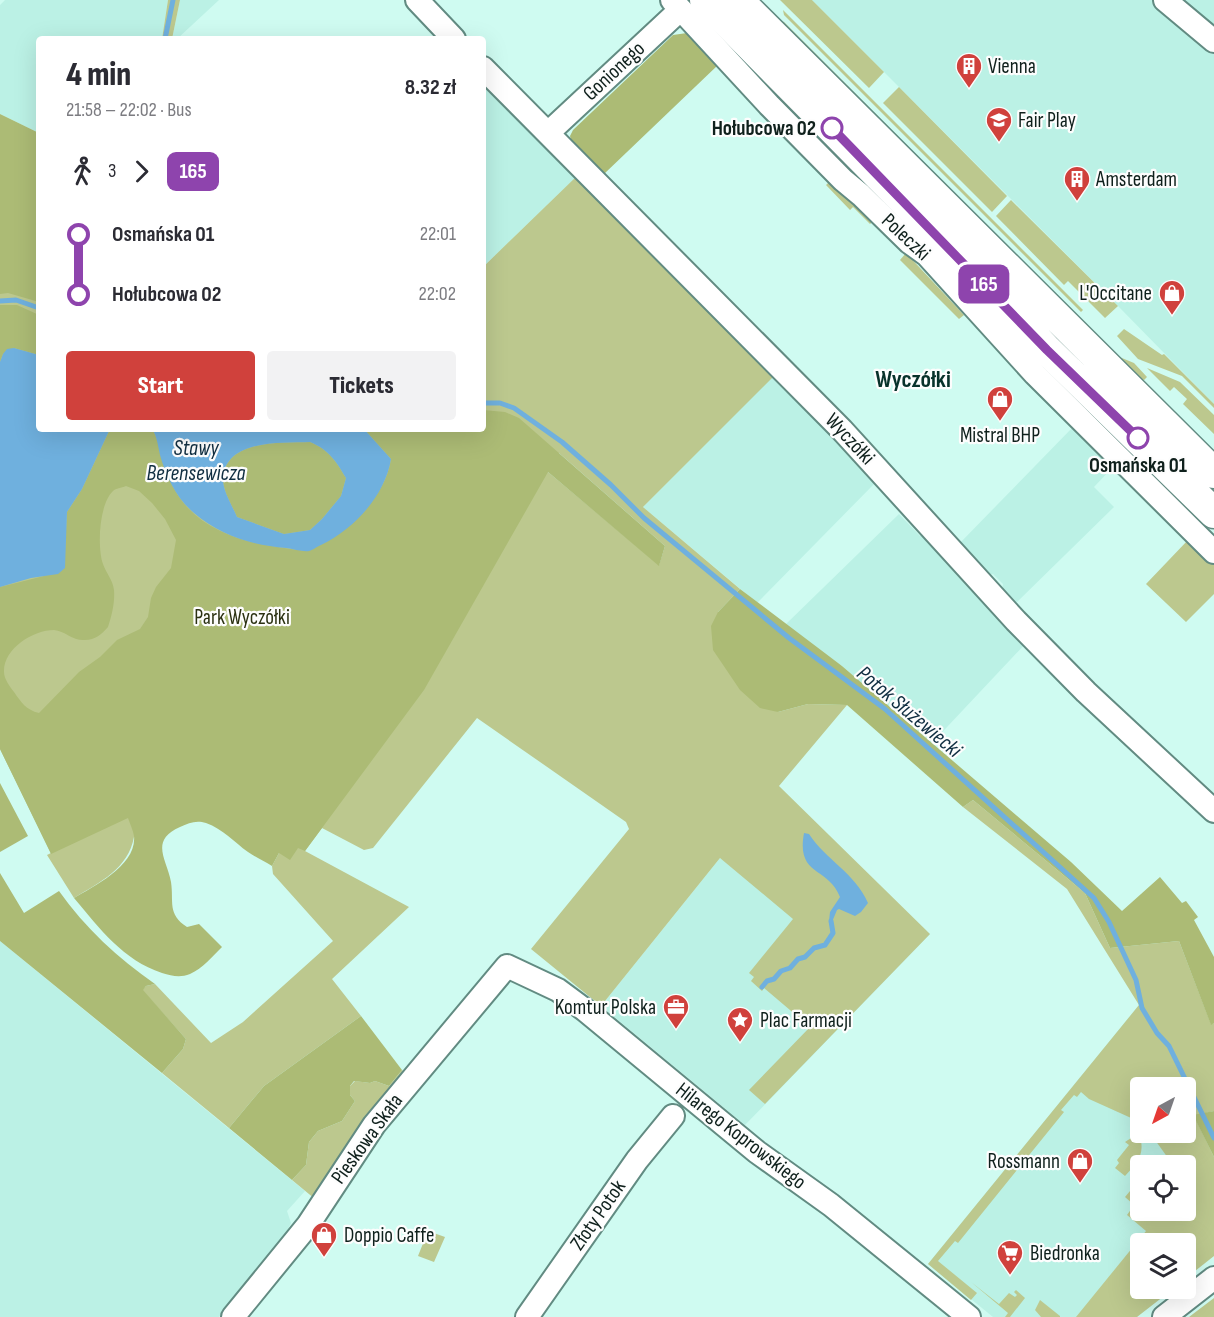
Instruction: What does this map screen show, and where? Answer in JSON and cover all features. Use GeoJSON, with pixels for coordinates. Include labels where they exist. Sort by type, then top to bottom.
{"type":"FeatureCollection","features":[{"type":"Feature","properties":{"kind":"main road"},"geometry":{"type":"LineString","coordinates":[[738,0],[1214,473]]}},
{"type":"Feature","properties":{"kind":"main road","name":"Poleczki"},"geometry":{"type":"LineString","coordinates":[[686,3],[949,246],[1047,350],[1214,513]]}},
{"type":"Feature","properties":{"kind":"street"},"geometry":{"type":"LineString","coordinates":[[417,0],[451,36]]}},
{"type":"Feature","properties":{"kind":"street"},"geometry":{"type":"LineString","coordinates":[[1165,0],[1214,41]]}},
{"type":"Feature","properties":{"kind":"street","name":"Gonionego"},"geometry":{"type":"LineString","coordinates":[[548,133],[686,3]]}},
{"type":"Feature","properties":{"kind":"street","name":"Poleczki"},"geometry":{"type":"LineString","coordinates":[[686,3],[843,180],[909,242],[927,255],[1035,374],[1214,552]]}},
{"type":"Feature","properties":{"kind":"street","name":"Wyczółki"},"geometry":{"type":"LineString","coordinates":[[486,71],[843,430],[1016,621],[1086,692],[1214,811]]}},
{"type":"Feature","properties":{"kind":"street","name":"Pieskowa Skała"},"geometry":{"type":"LineString","coordinates":[[233,1317],[308,1225],[374,1125],[507,966]]}},
{"type":"Feature","properties":{"kind":"street","name":"Hilarego Koprowskiego"},"geometry":{"type":"LineString","coordinates":[[507,966],[558,990],[585,1010],[757,1152],[831,1205],[969,1317]]}},
{"type":"Feature","properties":{"kind":"street","name":"Złoty Potok"},"geometry":{"type":"LineString","coordinates":[[527,1317],[637,1160],[673,1116]]}},
{"type":"Feature","properties":{"kind":"street"},"geometry":{"type":"LineString","coordinates":[[1164,1317],[1214,1278]]}},
{"type":"Feature","properties":{"kind":"shaded area"},"geometry":{"type":"Polygon","coordinates":[[[5,0],[168,0],[162,36],[36,36],[36,132],[0,114],[0,5],[5,0]]]}},
{"type":"Feature","properties":{"kind":"shaded area"},"geometry":{"type":"Polygon","coordinates":[[[180,0],[219,0],[180,36],[173,36],[180,0]]]}},
{"type":"Feature","properties":{"kind":"shaded area"},"geometry":{"type":"Polygon","coordinates":[[[812,0],[1214,0],[1214,404],[1118,306],[812,0]]]}},
{"type":"Feature","properties":{"kind":"shaded area"},"geometry":{"type":"Polygon","coordinates":[[[486,87],[576,177],[486,264],[486,87]]]}},
{"type":"Feature","properties":{"kind":"shaded area"},"geometry":{"type":"Polygon","coordinates":[[[772,377],[877,481],[757,603],[643,507],[772,377]]]}},
{"type":"Feature","properties":{"kind":"shaded area"},"geometry":{"type":"Polygon","coordinates":[[[1072,428],[1112,468],[1094,487],[1114,507],[1015,604],[1002,590],[1003,584],[993,574],[989,575],[959,544],[1072,428]]]}},
{"type":"Feature","properties":{"kind":"shaded area"},"geometry":{"type":"Polygon","coordinates":[[[899,514],[920,536],[923,533],[1027,642],[932,743],[842,666],[785,625],[899,514]]]}},
{"type":"Feature","properties":{"kind":"shaded area"},"geometry":{"type":"Polygon","coordinates":[[[720,858],[930,934],[745,1125],[601,1006],[720,858]]]}},
{"type":"Feature","properties":{"kind":"shaded area"},"geometry":{"type":"Polygon","coordinates":[[[0,941],[305,1191],[287,1211],[291,1223],[283,1239],[219,1317],[0,1317],[0,941]]]}},
{"type":"Feature","properties":{"kind":"shaded area"},"geometry":{"type":"Polygon","coordinates":[[[1139,1005],[1140,1077],[1130,1077],[1130,1143],[1196,1141],[1214,1157],[1196,1185],[1196,1155],[1130,1155],[1130,1221],[1166,1221],[1153,1233],[1130,1233],[1130,1259],[1092,1317],[993,1317],[928,1264],[1139,1005]]]}},
{"type":"Feature","properties":{"kind":"green space"},"geometry":{"type":"Polygon","coordinates":[[[168,0],[180,0],[173,36],[162,36],[168,0]]]}},
{"type":"Feature","properties":{"kind":"green space"},"geometry":{"type":"Polygon","coordinates":[[[780,0],[812,0],[884,72],[869,88],[780,0]]]}},
{"type":"Feature","properties":{"kind":"green space"},"geometry":{"type":"Polygon","coordinates":[[[783,10],[1083,310],[1081,312],[784,15],[783,10]]]}},
{"type":"Feature","properties":{"kind":"green space"},"geometry":{"type":"Polygon","coordinates":[[[773,18],[784,22],[1117,356],[1134,363],[1147,377],[1144,380],[1119,365],[773,18]]]}},
{"type":"Feature","properties":{"kind":"green space"},"geometry":{"type":"Polygon","coordinates":[[[687,33],[718,65],[604,174],[572,143],[570,136],[573,130],[673,35],[687,33]]]}},
{"type":"Feature","properties":{"kind":"green space"},"geometry":{"type":"Polygon","coordinates":[[[899,87],[1007,196],[992,212],[883,103],[899,87]]]}},
{"type":"Feature","properties":{"kind":"green space"},"geometry":{"type":"Polygon","coordinates":[[[0,114],[36,132],[36,301],[8,293],[0,294],[0,114]]]}},
{"type":"Feature","properties":{"kind":"green space"},"geometry":{"type":"Polygon","coordinates":[[[579,174],[777,373],[643,507],[740,589],[718,612],[778,712],[808,704],[847,705],[779,786],[930,934],[765,1104],[749,1090],[810,1027],[764,988],[762,991],[751,981],[754,977],[749,973],[793,919],[720,858],[601,1006],[531,949],[629,829],[626,822],[477,718],[373,848],[364,850],[322,828],[305,851],[409,907],[332,979],[361,1016],[264,1086],[229,1128],[162,1073],[183,1049],[186,1039],[142,990],[146,986],[155,984],[211,1043],[243,1022],[333,941],[273,874],[272,866],[279,853],[213,804],[134,837],[126,858],[112,874],[74,898],[47,855],[51,853],[0,749],[0,272],[36,269],[36,432],[486,432],[486,264],[579,174]],[[559,453],[548,472],[659,565],[665,546],[559,453]]]}},
{"type":"Feature","properties":{"kind":"green space"},"geometry":{"type":"Polygon","coordinates":[[[831,180],[876,218],[870,224],[853,207],[850,210],[826,185],[831,180]]]}},
{"type":"Feature","properties":{"kind":"green space"},"geometry":{"type":"Polygon","coordinates":[[[1011,200],[1118,306],[1105,318],[1068,281],[1064,285],[996,216],[1011,200]]]}},
{"type":"Feature","properties":{"kind":"green space"},"geometry":{"type":"Polygon","coordinates":[[[906,253],[964,315],[959,319],[900,260],[906,253]]]}},
{"type":"Feature","properties":{"kind":"green space"},"geometry":{"type":"Polygon","coordinates":[[[0,305],[17,305],[36,314],[36,354],[14,348],[3,354],[0,362],[0,305]]]}},
{"type":"Feature","properties":{"kind":"green space"},"geometry":{"type":"Polygon","coordinates":[[[1124,329],[1162,355],[1164,354],[1214,404],[1214,408],[1182,376],[1138,359],[1117,336],[1124,329]]]}},
{"type":"Feature","properties":{"kind":"green space"},"geometry":{"type":"Polygon","coordinates":[[[1147,368],[1180,382],[1214,415],[1214,434],[1183,404],[1187,399],[1174,387],[1170,391],[1147,368]]]}},
{"type":"Feature","properties":{"kind":"green space","name":"Park Wyczółki"},"geometry":{"type":"Polygon","coordinates":[[[486,410],[505,412],[519,418],[665,546],[659,566],[548,472],[424,690],[305,851],[298,848],[290,860],[279,853],[272,866],[248,852],[218,829],[199,822],[180,827],[165,838],[162,851],[171,882],[176,917],[187,927],[199,924],[222,947],[199,969],[183,976],[173,976],[148,967],[135,960],[113,942],[74,898],[103,881],[129,856],[134,836],[128,818],[51,854],[0,749],[0,587],[44,576],[64,568],[67,512],[82,489],[109,432],[154,432],[169,478],[180,498],[193,513],[209,525],[247,541],[308,551],[348,523],[371,502],[387,475],[391,459],[367,432],[486,432],[486,410]],[[126,486],[114,490],[108,497],[100,526],[100,547],[103,564],[114,590],[113,608],[108,627],[89,640],[77,639],[54,630],[37,633],[21,642],[8,656],[4,672],[6,680],[27,708],[39,713],[79,672],[100,657],[117,640],[140,629],[148,617],[151,598],[156,587],[171,568],[176,540],[165,519],[139,491],[126,486]]]}},
{"type":"Feature","properties":{"kind":"green space"},"geometry":{"type":"Polygon","coordinates":[[[310,442],[331,457],[346,478],[341,496],[322,519],[310,530],[284,534],[237,517],[223,482],[227,465],[234,456],[245,449],[272,443],[310,442]]]}},
{"type":"Feature","properties":{"kind":"green space"},"geometry":{"type":"Polygon","coordinates":[[[1188,540],[1214,565],[1214,594],[1186,622],[1146,584],[1188,540]]]}},
{"type":"Feature","properties":{"kind":"green space"},"geometry":{"type":"Polygon","coordinates":[[[740,589],[842,666],[1071,862],[1122,911],[1160,877],[1182,903],[1186,901],[1198,917],[1194,920],[1214,957],[1214,1023],[1211,1025],[1179,941],[1110,948],[1085,893],[973,800],[963,807],[847,705],[808,704],[778,712],[760,708],[740,690],[713,650],[711,626],[718,612],[740,589]]]}},
{"type":"Feature","properties":{"kind":"green space"},"geometry":{"type":"Polygon","coordinates":[[[0,783],[28,836],[0,852],[0,783]]]}},
{"type":"Feature","properties":{"kind":"green space"},"geometry":{"type":"Polygon","coordinates":[[[973,800],[1085,893],[1110,948],[1179,941],[1211,1024],[1214,1023],[1214,1111],[1196,1116],[1196,1077],[1130,1077],[1130,1117],[1089,1099],[1081,1092],[1077,1097],[1074,1095],[1061,1110],[1064,1112],[958,1243],[955,1241],[938,1261],[977,1293],[971,1300],[928,1264],[1139,1005],[1067,889],[963,807],[973,800]]]}},
{"type":"Feature","properties":{"kind":"green space"},"geometry":{"type":"Polygon","coordinates":[[[0,873],[24,913],[59,891],[103,942],[155,984],[146,986],[143,990],[186,1039],[183,1049],[162,1073],[0,941],[0,873]]]}},
{"type":"Feature","properties":{"kind":"green space"},"geometry":{"type":"Polygon","coordinates":[[[361,1016],[402,1070],[389,1086],[375,1081],[370,1083],[354,1081],[350,1086],[350,1095],[355,1101],[342,1121],[318,1131],[309,1142],[306,1165],[292,1180],[229,1128],[264,1086],[361,1016]]]}},
{"type":"Feature","properties":{"kind":"green space"},"geometry":{"type":"Polygon","coordinates":[[[402,1070],[404,1072],[315,1199],[292,1180],[306,1165],[309,1142],[318,1131],[342,1121],[355,1101],[350,1095],[350,1086],[355,1081],[370,1083],[375,1081],[389,1086],[402,1070]]]}},
{"type":"Feature","properties":{"kind":"green space"},"geometry":{"type":"Polygon","coordinates":[[[1214,1111],[1214,1157],[1196,1121],[1196,1114],[1214,1111]]]}},
{"type":"Feature","properties":{"kind":"green space"},"geometry":{"type":"Polygon","coordinates":[[[1196,1120],[1214,1157],[1214,1256],[1196,1270],[1196,1233],[1144,1233],[1146,1231],[1134,1221],[1196,1221],[1196,1155],[1166,1155],[1157,1143],[1196,1143],[1196,1120]]]}},
{"type":"Feature","properties":{"kind":"green space"},"geometry":{"type":"Polygon","coordinates":[[[1130,1139],[1130,1143],[1141,1143],[1142,1147],[1140,1155],[1130,1155],[1130,1170],[1125,1176],[1115,1168],[1119,1163],[1117,1160],[1129,1145],[1125,1142],[1130,1139]]]}},
{"type":"Feature","properties":{"kind":"green space"},"geometry":{"type":"Polygon","coordinates":[[[1130,1191],[1130,1201],[1125,1197],[1130,1191]]]}},
{"type":"Feature","properties":{"kind":"green space"},"geometry":{"type":"Polygon","coordinates":[[[428,1231],[445,1237],[434,1262],[418,1256],[428,1231]]]}},
{"type":"Feature","properties":{"kind":"green space"},"geometry":{"type":"Polygon","coordinates":[[[1130,1251],[1130,1299],[1160,1299],[1137,1317],[1076,1317],[1130,1251]]]}},
{"type":"Feature","properties":{"kind":"green space"},"geometry":{"type":"Polygon","coordinates":[[[971,1282],[999,1304],[1009,1293],[1015,1297],[1016,1290],[1025,1298],[1010,1317],[1005,1317],[1008,1313],[971,1282]]]}},
{"type":"Feature","properties":{"kind":"green space"},"geometry":{"type":"Polygon","coordinates":[[[1214,1298],[1214,1317],[1189,1317],[1214,1298]]]}},
{"type":"Feature","properties":{"kind":"green space"},"geometry":{"type":"Polygon","coordinates":[[[1040,1300],[1060,1317],[1041,1317],[1035,1310],[1040,1300]]]}},
{"type":"Feature","properties":{"kind":"water","name":"Stawy Berensewicza"},"geometry":{"type":"Polygon","coordinates":[[[14,348],[36,354],[36,432],[109,432],[82,489],[67,512],[65,568],[58,574],[31,578],[0,587],[0,362],[7,349],[14,348]]]}},
{"type":"Feature","properties":{"kind":"water","name":"Stawy Berensewicza"},"geometry":{"type":"Polygon","coordinates":[[[153,432],[367,432],[391,459],[382,486],[356,521],[333,538],[311,550],[304,551],[237,538],[204,521],[177,494],[162,463],[153,432]],[[310,442],[272,443],[245,449],[234,456],[227,465],[223,482],[237,517],[284,534],[310,530],[341,496],[346,478],[339,466],[322,449],[310,442]]]}},
{"type":"Feature","properties":{"kind":"water"},"geometry":{"type":"Polygon","coordinates":[[[804,833],[809,834],[862,892],[868,903],[855,916],[839,909],[832,922],[829,921],[830,912],[840,897],[835,887],[814,870],[805,857],[804,833]]]}},
{"type":"Feature","properties":{"kind":"waterway"},"geometry":{"type":"LineString","coordinates":[[166,36],[173,0]]}},
{"type":"Feature","properties":{"kind":"waterway","name":"Potok Służewiecki"},"geometry":{"type":"LineString","coordinates":[[0,301],[16,300],[36,307]]}},
{"type":"Feature","properties":{"kind":"waterway","name":"Potok Służewiecki"},"geometry":{"type":"LineString","coordinates":[[486,403],[500,403],[514,408],[562,442],[644,518],[789,638],[885,709],[1094,898],[1109,922],[1136,980],[1142,1008],[1157,1033],[1169,1046],[1214,1138]]}},
{"type":"Feature","properties":{"kind":"waterway"},"geometry":{"type":"LineString","coordinates":[[762,987],[767,981],[774,979],[781,971],[790,968],[814,948],[825,945],[833,933],[831,921]]}},
{"type":"Feature","properties":{"kind":"bus line","name":"165"},"geometry":{"type":"LineString","coordinates":[[832,128],[1047,350],[1138,438]]}},
{"type":"Feature","properties":{"kind":"place","name":"Vienna"},"geometry":{"type":"Point","coordinates":[969,89]}},
{"type":"Feature","properties":{"kind":"place","name":"Hołubcowa 02"},"geometry":{"type":"Point","coordinates":[832,128]}},
{"type":"Feature","properties":{"kind":"place","name":"Fair Play"},"geometry":{"type":"Point","coordinates":[999,143]}},
{"type":"Feature","properties":{"kind":"place","name":"Amsterdam"},"geometry":{"type":"Point","coordinates":[1077,202]}},
{"type":"Feature","properties":{"kind":"place","name":"L'Occitane"},"geometry":{"type":"Point","coordinates":[1172,316]}},
{"type":"Feature","properties":{"kind":"place","name":"Mistral BHP"},"geometry":{"type":"Point","coordinates":[1000,422]}},
{"type":"Feature","properties":{"kind":"place","name":"Osmańska 01"},"geometry":{"type":"Point","coordinates":[1138,438]}},
{"type":"Feature","properties":{"kind":"place","name":"Komtur Polska"},"geometry":{"type":"Point","coordinates":[676,1030]}},
{"type":"Feature","properties":{"kind":"place","name":"Plac Farmacji"},"geometry":{"type":"Point","coordinates":[740,1043]}},
{"type":"Feature","properties":{"kind":"place","name":"Rossmann"},"geometry":{"type":"Point","coordinates":[1080,1184]}},
{"type":"Feature","properties":{"kind":"place","name":"Doppio Caffe"},"geometry":{"type":"Point","coordinates":[324,1258]}},
{"type":"Feature","properties":{"kind":"place","name":"Biedronka"},"geometry":{"type":"Point","coordinates":[1010,1276]}},
{"type":"Feature","properties":{"kind":"district","name":"Wyczółki"},"geometry":{"type":"Point","coordinates":[913,379]}}]}
